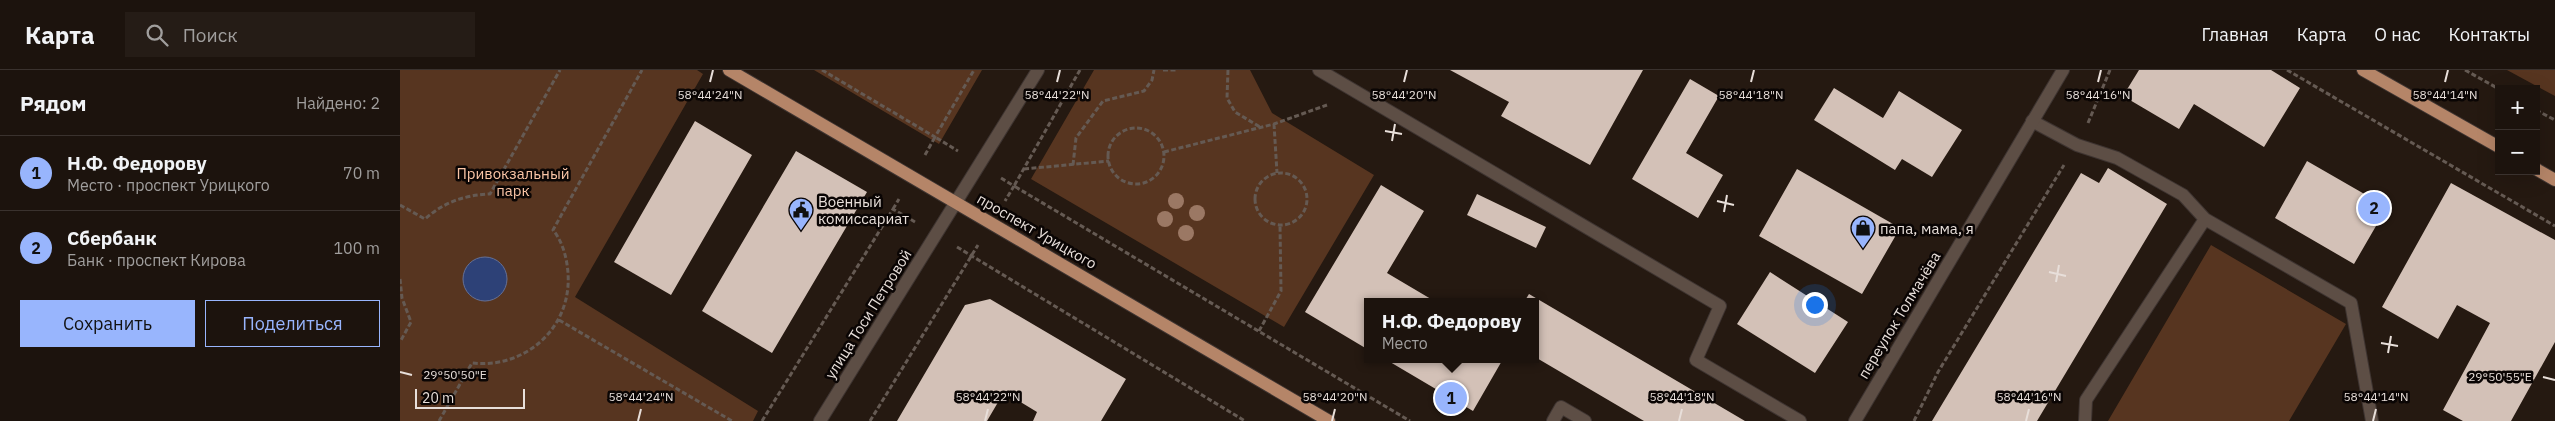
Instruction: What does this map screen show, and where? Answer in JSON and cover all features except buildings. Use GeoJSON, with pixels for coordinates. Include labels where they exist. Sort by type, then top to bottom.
{"type":"FeatureCollection","features":[{"type":"Feature","properties":{"kind":"main road","name":"проспект Урицкого"},"geometry":{"type":"LineString","coordinates":[[729,70],[1329,421]]}},
{"type":"Feature","properties":{"kind":"main road"},"geometry":{"type":"LineString","coordinates":[[2363,70],[2495,145]]}},
{"type":"Feature","properties":{"kind":"main road"},"geometry":{"type":"LineString","coordinates":[[2540,171],[2555,180]]}},
{"type":"Feature","properties":{"kind":"street","name":"улица Тоси Петровой"},"geometry":{"type":"LineString","coordinates":[[820,421],[1038,70]]}},
{"type":"Feature","properties":{"kind":"street"},"geometry":{"type":"LineString","coordinates":[[1319,70],[1720,306],[1696,360],[1800,421]]}},
{"type":"Feature","properties":{"kind":"street","name":"переулок Толмачёва"},"geometry":{"type":"LineString","coordinates":[[1855,421],[2063,70]]}},
{"type":"Feature","properties":{"kind":"street"},"geometry":{"type":"LineString","coordinates":[[2032,121],[2076,145],[2117,158],[2183,195],[2204,219],[2351,303],[2372,421]]}},
{"type":"Feature","properties":{"kind":"street"},"geometry":{"type":"LineString","coordinates":[[2085,421],[2086,400],[2204,219]]}},
{"type":"Feature","properties":{"kind":"street"},"geometry":{"type":"LineString","coordinates":[[1553,421],[1561,407],[1585,421]]}},
{"type":"Feature","properties":{"kind":"path"},"geometry":{"type":"LineString","coordinates":[[400,205],[425,219],[437,208],[462,197],[490,194],[560,70]]}},
{"type":"Feature","properties":{"kind":"path"},"geometry":{"type":"LineString","coordinates":[[439,421],[472,364],[503,362],[528,352],[548,336],[559,320],[569,287],[568,260],[558,235],[553,230],[642,70]]}},
{"type":"Feature","properties":{"kind":"path"},"geometry":{"type":"LineString","coordinates":[[822,70],[935,137],[974,70]]}},
{"type":"Feature","properties":{"kind":"path"},"geometry":{"type":"LineString","coordinates":[[1080,70],[1014,186],[1410,421]]}},
{"type":"Feature","properties":{"kind":"path"},"geometry":{"type":"LineString","coordinates":[[1073,165],[1076,138],[1103,101],[1144,91],[1152,80],[1154,70]]}},
{"type":"Feature","properties":{"kind":"path"},"geometry":{"type":"LineString","coordinates":[[1163,70],[1178,70]]}},
{"type":"Feature","properties":{"kind":"path"},"geometry":{"type":"LineString","coordinates":[[1228,70],[1227,98],[1235,112],[1260,128]]}},
{"type":"Feature","properties":{"kind":"path"},"geometry":{"type":"LineString","coordinates":[[1914,421],[1938,372],[2086,128],[2110,70]]}},
{"type":"Feature","properties":{"kind":"path"},"geometry":{"type":"LineString","coordinates":[[2288,70],[2555,226]]}},
{"type":"Feature","properties":{"kind":"path"},"geometry":{"type":"LineString","coordinates":[[2465,70],[2495,87]]}},
{"type":"Feature","properties":{"kind":"path"},"geometry":{"type":"LineString","coordinates":[[2540,112],[2555,120]]}},
{"type":"Feature","properties":{"kind":"path"},"geometry":{"type":"LineString","coordinates":[[1164,152],[1292,118]]}},
{"type":"Feature","properties":{"kind":"path"},"geometry":{"type":"LineString","coordinates":[[1274,124],[1277,173]]}},
{"type":"Feature","properties":{"kind":"path"},"geometry":{"type":"LineString","coordinates":[[1136,128],[1150,131],[1160,141],[1164,152],[1162,168],[1156,177],[1147,183],[1136,185],[1126,183],[1115,175],[1109,161],[1108,152],[1113,140],[1122,132],[1136,128]]}},
{"type":"Feature","properties":{"kind":"path"},"geometry":{"type":"LineString","coordinates":[[1024,169],[1109,161]]}},
{"type":"Feature","properties":{"kind":"path"},"geometry":{"type":"LineString","coordinates":[[1277,173],[1294,175],[1303,184],[1308,196],[1306,208],[1299,218],[1290,224],[1280,225],[1271,223],[1262,217],[1256,206],[1256,194],[1260,182],[1270,174],[1277,173]]}},
{"type":"Feature","properties":{"kind":"path"},"geometry":{"type":"LineString","coordinates":[[762,421],[893,209],[1245,421]]}},
{"type":"Feature","properties":{"kind":"path"},"geometry":{"type":"LineString","coordinates":[[1259,331],[1281,291],[1280,225]]}},
{"type":"Feature","properties":{"kind":"path"},"geometry":{"type":"LineString","coordinates":[[400,279],[401,298],[412,322],[400,342]]}},
{"type":"Feature","properties":{"kind":"path"},"geometry":{"type":"LineString","coordinates":[[559,320],[732,421]]}},
{"type":"Feature","properties":{"kind":"green space","name":"Привокзальный парк"},"geometry":{"type":"Polygon","coordinates":[[[400,70],[697,70],[703,74],[575,297],[758,411],[753,421],[400,421],[400,70]]]}},
{"type":"Feature","properties":{"kind":"green space"},"geometry":{"type":"Polygon","coordinates":[[[814,70],[982,70],[939,144],[814,70]]]}},
{"type":"Feature","properties":{"kind":"green space"},"geometry":{"type":"Polygon","coordinates":[[[1094,70],[1250,70],[1272,113],[1374,175],[1284,327],[1031,179],[1094,70]]]}},
{"type":"Feature","properties":{"kind":"green space"},"geometry":{"type":"Polygon","coordinates":[[[2507,70],[2555,70],[2555,96],[2540,88],[2540,85],[2535,85],[2507,70]]]}},
{"type":"Feature","properties":{"kind":"green space"},"geometry":{"type":"Polygon","coordinates":[[[2211,245],[2346,324],[2289,421],[2108,421],[2211,245]]]}},
{"type":"Feature","properties":{"kind":"water"},"geometry":{"type":"Polygon","coordinates":[[[485,257],[497,261],[503,267],[507,279],[503,291],[497,297],[485,301],[473,297],[467,291],[463,279],[467,267],[473,261],[485,257]]]}},
{"type":"Feature","properties":{"kind":"place","name":"Сбербанк"},"geometry":{"type":"Point","coordinates":[2374,208]}},
{"type":"Feature","properties":{"kind":"place","name":"Военный комиссариат"},"geometry":{"type":"Point","coordinates":[801,231]}},
{"type":"Feature","properties":{"kind":"place","name":"папа, мама, я"},"geometry":{"type":"Point","coordinates":[1863,249]}},
{"type":"Feature","properties":{"kind":"place","name":"Н.Ф. Федорову"},"geometry":{"type":"Point","coordinates":[1451,398]}}]}
